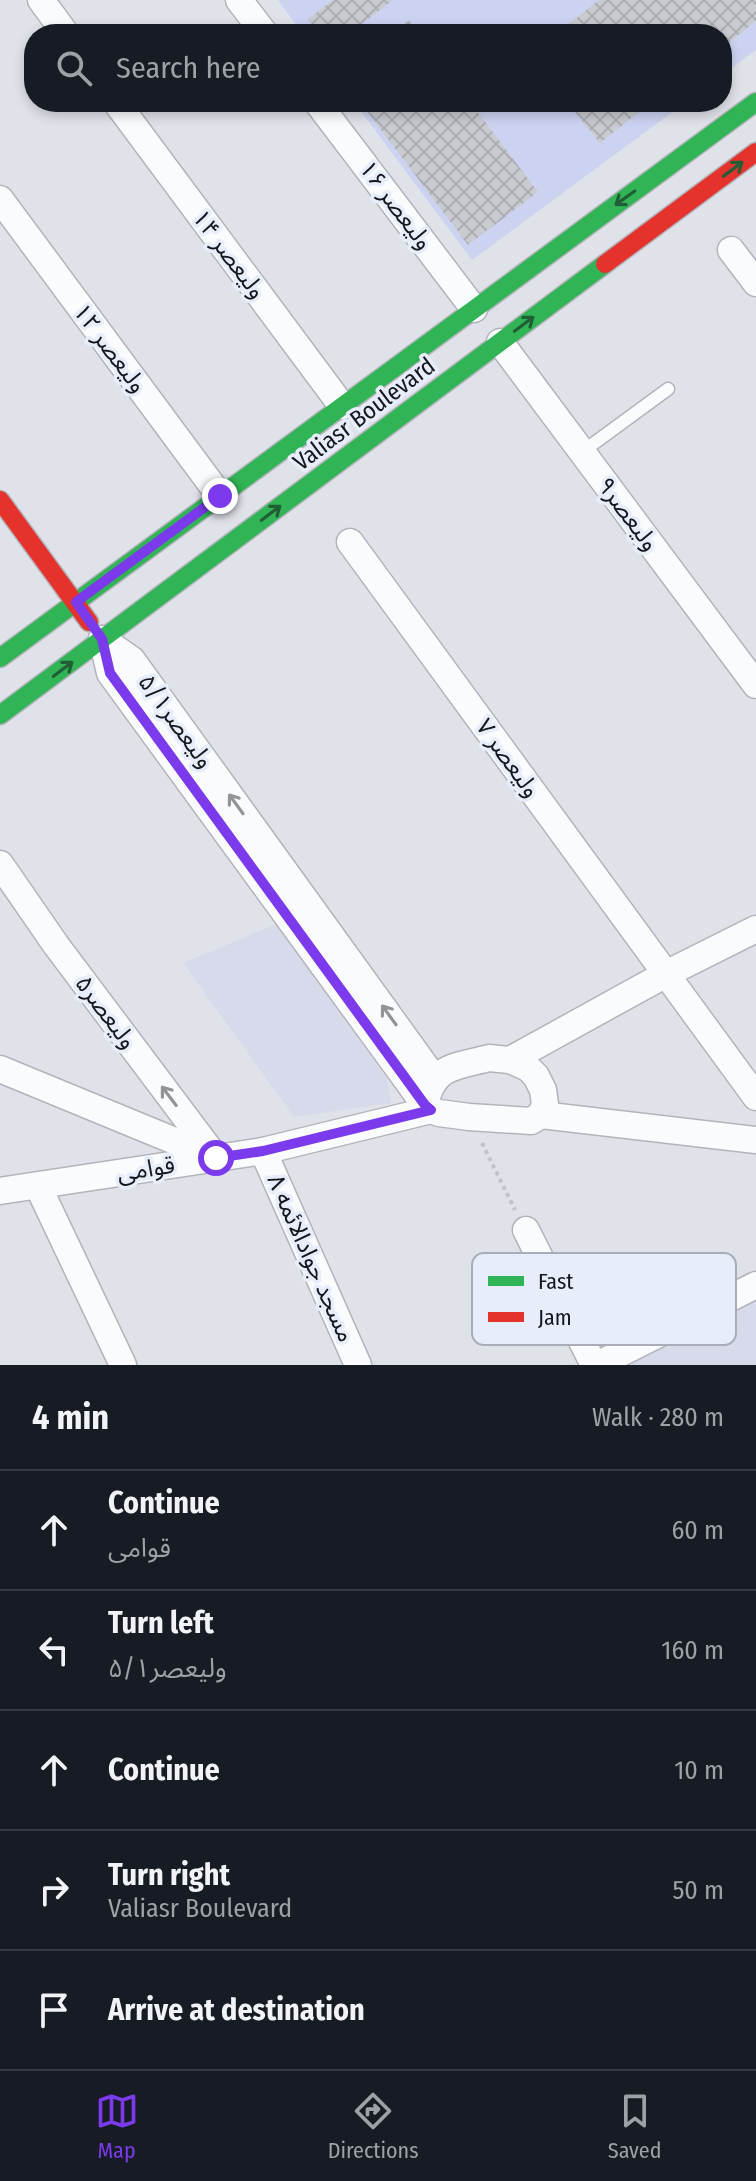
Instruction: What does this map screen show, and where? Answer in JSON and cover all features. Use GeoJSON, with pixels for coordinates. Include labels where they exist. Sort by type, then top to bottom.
{"type":"FeatureCollection","features":[{"type":"Feature","properties":{"kind":"street"},"geometry":{"type":"LineString","coordinates":[[41,0],[59,24]]}},
{"type":"Feature","properties":{"kind":"street"},"geometry":{"type":"LineString","coordinates":[[239,0],[257,24]]}},
{"type":"Feature","properties":{"kind":"street","name":"Valiasr Boulevard"},"geometry":{"type":"LineString","coordinates":[[0,715],[102,639],[487,326],[756,102]]}},
{"type":"Feature","properties":{"kind":"street","name":"ولیعصر ۱۴"},"geometry":{"type":"LineString","coordinates":[[123,112],[342,406]]}},
{"type":"Feature","properties":{"kind":"street","name":"ولیعصر ۱۶"},"geometry":{"type":"LineString","coordinates":[[325,112],[487,326]]}},
{"type":"Feature","properties":{"kind":"street","name":"Valiasr Boulevard"},"geometry":{"type":"LineString","coordinates":[[0,658],[342,406],[487,326],[756,152]]}},
{"type":"Feature","properties":{"kind":"street","name":"ولیعصر ۱۲"},"geometry":{"type":"LineString","coordinates":[[0,199],[220,496]]}},
{"type":"Feature","properties":{"kind":"street"},"geometry":{"type":"LineString","coordinates":[[731,250],[756,283]]}},
{"type":"Feature","properties":{"kind":"street","name":"ولیعصر۹"},"geometry":{"type":"LineString","coordinates":[[487,326],[756,685]]}},
{"type":"Feature","properties":{"kind":"street"},"geometry":{"type":"LineString","coordinates":[[0,500],[102,639]]}},
{"type":"Feature","properties":{"kind":"street","name":"ولیعصر ۷"},"geometry":{"type":"LineString","coordinates":[[350,542],[756,1097]]}},
{"type":"Feature","properties":{"kind":"street","name":"ولیعصر۵/۱"},"geometry":{"type":"LineString","coordinates":[[102,639],[132,660],[434,1078]]}},
{"type":"Feature","properties":{"kind":"street","name":"ولیعصر۵/۱"},"geometry":{"type":"LineString","coordinates":[[102,639],[110,673],[428,1108]]}},
{"type":"Feature","properties":{"kind":"street","name":"ولیعصر۵"},"geometry":{"type":"LineString","coordinates":[[0,864],[56,945],[216,1158]]}},
{"type":"Feature","properties":{"kind":"street"},"geometry":{"type":"LineString","coordinates":[[510,1060],[666,974],[756,929]]}},
{"type":"Feature","properties":{"kind":"street"},"geometry":{"type":"LineString","coordinates":[[541,1115],[545,1104],[536,1076],[528,1068],[510,1060],[489,1058],[456,1067],[434,1078],[428,1090],[428,1108],[439,1113],[531,1121],[541,1115],[756,1140]]}},
{"type":"Feature","properties":{"kind":"street"},"geometry":{"type":"LineString","coordinates":[[0,1069],[216,1158]]}},
{"type":"Feature","properties":{"kind":"street","name":"قوامی"},"geometry":{"type":"LineString","coordinates":[[0,1191],[263,1151],[428,1108]]}},
{"type":"Feature","properties":{"kind":"street","name":"۸ مسجد جوادالائمه"},"geometry":{"type":"LineString","coordinates":[[263,1151],[358,1365]]}},
{"type":"Feature","properties":{"kind":"street"},"geometry":{"type":"LineString","coordinates":[[38,1186],[123,1365]]}},
{"type":"Feature","properties":{"kind":"street"},"geometry":{"type":"LineString","coordinates":[[526,1230],[538,1253]]}},
{"type":"Feature","properties":{"kind":"street"},"geometry":{"type":"LineString","coordinates":[[736,1295],[756,1285]]}},
{"type":"Feature","properties":{"kind":"street"},"geometry":{"type":"LineString","coordinates":[[586,1345],[596,1365],[636,1345]]}},
{"type":"Feature","properties":{"kind":"lane"},"geometry":{"type":"LineString","coordinates":[[582,452],[668,389]]}},
{"type":"Feature","properties":{"kind":"path"},"geometry":{"type":"LineString","coordinates":[[469,1117],[526,1230]]}},
{"type":"Feature","properties":{"kind":"shaded area"},"geometry":{"type":"Polygon","coordinates":[[[278,0],[756,0],[756,50],[732,68],[732,24],[296,24],[278,0]]]}},
{"type":"Feature","properties":{"kind":"shaded area"},"geometry":{"type":"Polygon","coordinates":[[[361,112],[672,112],[472,260],[361,112]]]}},
{"type":"Feature","properties":{"kind":"shaded area"},"geometry":{"type":"Polygon","coordinates":[[[276,924],[387,1079],[391,1103],[294,1117],[183,963],[276,924]]]}},
{"type":"Feature","properties":{"kind":"shaded area"},"geometry":{"type":"Polygon","coordinates":[[[756,1296],[756,1365],[615,1365],[656,1345],[736,1345],[736,1306],[756,1296]]]}},
{"type":"Feature","properties":{"kind":"building"},"geometry":{"type":"Polygon","coordinates":[[[333,0],[393,0],[362,24],[312,24],[308,19],[333,0]]]}},
{"type":"Feature","properties":{"kind":"building"},"geometry":{"type":"Polygon","coordinates":[[[599,0],[756,0],[756,21],[732,40],[732,24],[569,24],[599,0]]]}},
{"type":"Feature","properties":{"kind":"building"},"geometry":{"type":"Polygon","coordinates":[[[368,112],[478,112],[538,192],[468,245],[368,112]]]}},
{"type":"Feature","properties":{"kind":"building"},"geometry":{"type":"Polygon","coordinates":[[[575,112],[639,112],[600,143],[575,112]]]}},
{"type":"Feature","properties":{"kind":"traffic: fast"},"geometry":{"type":"LineString","coordinates":[[0,658],[756,102]]}},
{"type":"Feature","properties":{"kind":"traffic: fast"},"geometry":{"type":"LineString","coordinates":[[0,715],[605,264]]}},
{"type":"Feature","properties":{"kind":"traffic: jam"},"geometry":{"type":"LineString","coordinates":[[605,264],[756,152]]}},
{"type":"Feature","properties":{"kind":"traffic: jam"},"geometry":{"type":"LineString","coordinates":[[0,500],[89,622]]}},
{"type":"Feature","properties":{"kind":"route"},"geometry":{"type":"LineString","coordinates":[[216,1158],[263,1151],[431,1110],[110,673],[102,639],[76,602],[220,496]]}}]}
